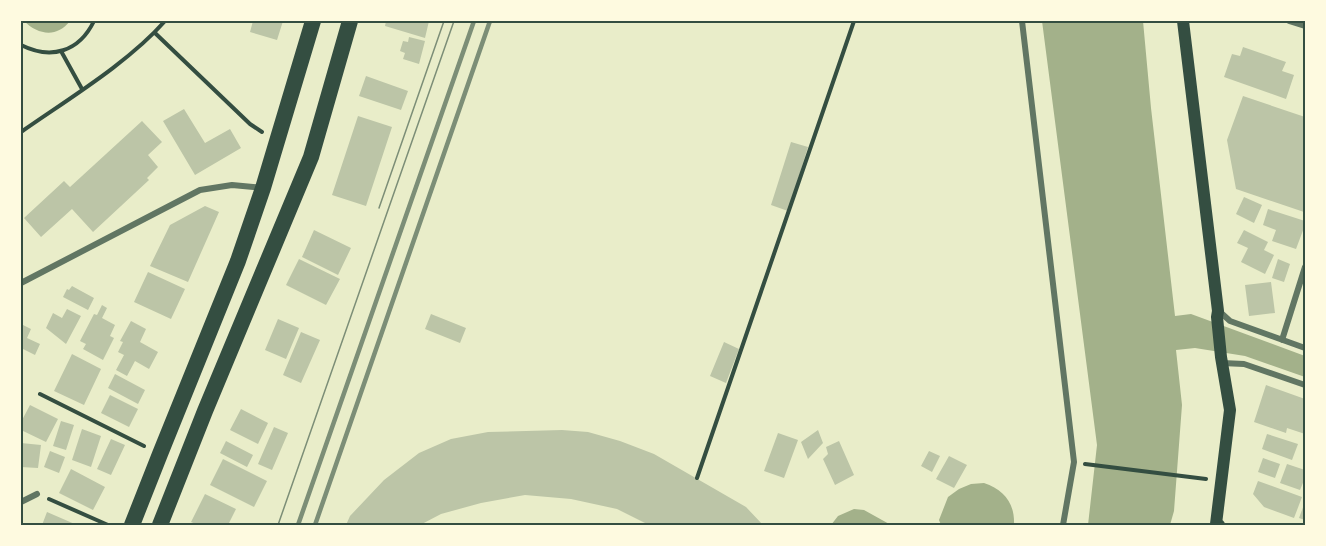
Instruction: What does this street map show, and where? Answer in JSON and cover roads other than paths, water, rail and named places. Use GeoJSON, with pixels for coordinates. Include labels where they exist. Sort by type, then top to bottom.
{"type":"FeatureCollection","features":[{"type":"Feature","properties":{"kind":"highway"},"geometry":{"type":"LineString","coordinates":[[132,525],[238,261],[263,188],[313,21]]}},
{"type":"Feature","properties":{"kind":"highway"},"geometry":{"type":"LineString","coordinates":[[160,525],[311,157],[351,21]]}},
{"type":"Feature","properties":{"kind":"main road"},"geometry":{"type":"LineString","coordinates":[[1183,21],[1222,360],[1230,410],[1218,525]]}},
{"type":"Feature","properties":{"kind":"street"},"geometry":{"type":"LineString","coordinates":[[1023,21],[1074,462],[1063,525]]}},
{"type":"Feature","properties":{"kind":"street"},"geometry":{"type":"LineString","coordinates":[[1289,21],[1305,26]]}},
{"type":"Feature","properties":{"kind":"street"},"geometry":{"type":"LineString","coordinates":[[21,283],[200,190],[232,184],[263,188]]}},
{"type":"Feature","properties":{"kind":"street"},"geometry":{"type":"LineString","coordinates":[[1282,340],[1305,267]]}},
{"type":"Feature","properties":{"kind":"street"},"geometry":{"type":"LineString","coordinates":[[1218,314],[1230,321],[1305,348]]}},
{"type":"Feature","properties":{"kind":"street"},"geometry":{"type":"LineString","coordinates":[[1222,360],[1244,364],[1305,385]]}},
{"type":"Feature","properties":{"kind":"street"},"geometry":{"type":"LineString","coordinates":[[21,502],[37,494]]}},
{"type":"Feature","properties":{"kind":"tram line"},"geometry":{"type":"LineString","coordinates":[[379,208],[444,21]]}},
{"type":"Feature","properties":{"kind":"tram line"},"geometry":{"type":"LineString","coordinates":[[278,525],[454,21]]}},
{"type":"Feature","properties":{"kind":"railway"},"geometry":{"type":"LineString","coordinates":[[298,525],[474,21]]}},
{"type":"Feature","properties":{"kind":"railway"},"geometry":{"type":"LineString","coordinates":[[315,525],[490,21]]}}]}
